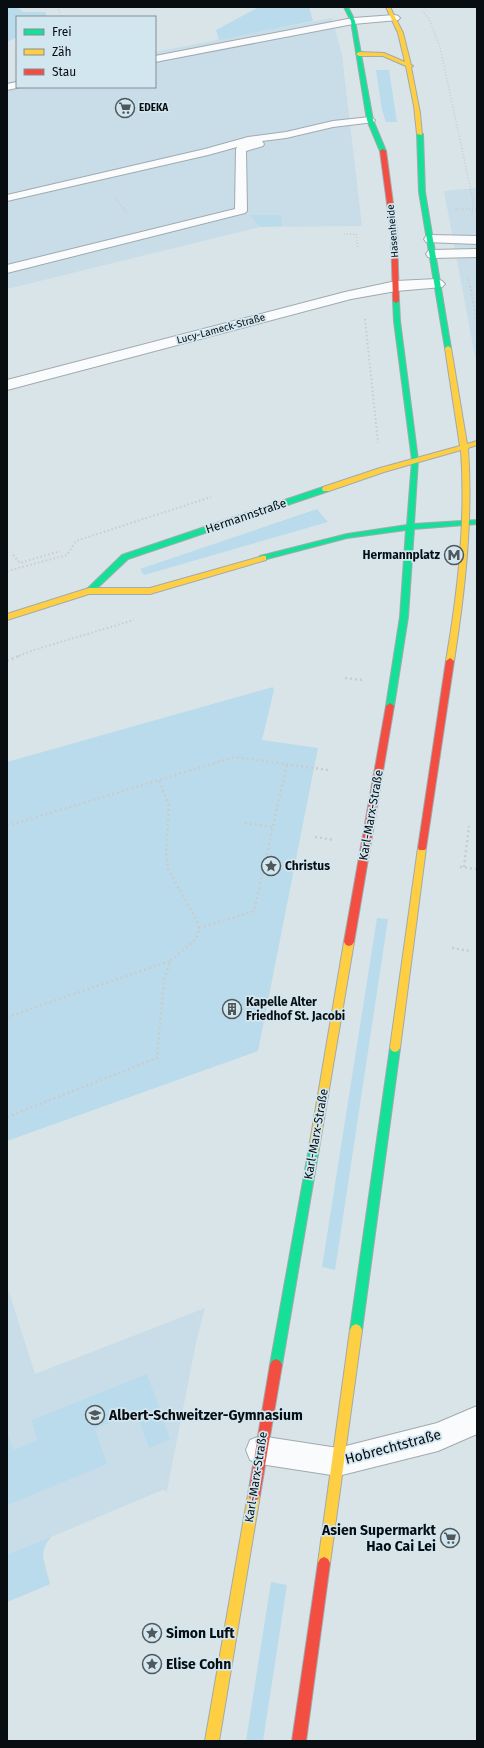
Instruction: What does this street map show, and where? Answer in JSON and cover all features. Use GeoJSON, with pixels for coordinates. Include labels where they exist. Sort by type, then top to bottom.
{"type":"FeatureCollection","features":[{"type":"Feature","properties":{"kind":"main road","name":"Hasenheide"},"geometry":{"type":"LineString","coordinates":[[346,7],[353,21],[370,120],[383,150],[394,233],[397,321],[415,460]]}},
{"type":"Feature","properties":{"kind":"main road"},"geometry":{"type":"LineString","coordinates":[[299,1741],[439,728],[452,650],[463,566],[466,467],[464,446],[422,192],[419,117],[402,32],[388,7]]}},
{"type":"Feature","properties":{"kind":"main road"},"geometry":{"type":"LineString","coordinates":[[359,54],[384,55],[410,66]]}},
{"type":"Feature","properties":{"kind":"main road"},"geometry":{"type":"LineString","coordinates":[[477,443],[415,460],[411,527],[477,522]]}},
{"type":"Feature","properties":{"kind":"main road","name":"Hermannstraße"},"geometry":{"type":"LineString","coordinates":[[89,592],[125,557],[415,460]]}},
{"type":"Feature","properties":{"kind":"main road","name":"Hermannstraße"},"geometry":{"type":"LineString","coordinates":[[7,617],[89,592],[150,591],[322,542],[411,527]]}},
{"type":"Feature","properties":{"kind":"main road","name":"Karl-Marx-Straße"},"geometry":{"type":"LineString","coordinates":[[212,1741],[260,1450],[282,1336],[397,664],[404,617],[411,527]]}},
{"type":"Feature","properties":{"kind":"street","name":"Lucy-Lameck-Straße"},"geometry":{"type":"LineString","coordinates":[[7,386],[332,299],[396,286],[437,284]]}},
{"type":"Feature","properties":{"kind":"street","name":"Hobrechtstraße"},"geometry":{"type":"LineString","coordinates":[[260,1450],[338,1462],[438,1437],[477,1420]]}},
{"type":"Feature","properties":{"kind":"lane"},"geometry":{"type":"LineString","coordinates":[[156,59],[353,21],[395,18]]}},
{"type":"Feature","properties":{"kind":"lane"},"geometry":{"type":"LineString","coordinates":[[7,269],[241,211],[241,149],[286,135],[333,124],[370,120]]}},
{"type":"Feature","properties":{"kind":"lane"},"geometry":{"type":"LineString","coordinates":[[7,198],[208,152],[248,140],[286,135]]}},
{"type":"Feature","properties":{"kind":"lane"},"geometry":{"type":"LineString","coordinates":[[430,239],[477,240]]}},
{"type":"Feature","properties":{"kind":"lane"},"geometry":{"type":"LineString","coordinates":[[432,254],[477,253]]}},
{"type":"Feature","properties":{"kind":"path"},"geometry":{"type":"LineString","coordinates":[[57,7],[62,16]]}},
{"type":"Feature","properties":{"kind":"path"},"geometry":{"type":"LineString","coordinates":[[426,13],[440,47],[441,58],[473,200],[472,216]]}},
{"type":"Feature","properties":{"kind":"path"},"geometry":{"type":"LineString","coordinates":[[456,212],[456,209],[477,209]]}},
{"type":"Feature","properties":{"kind":"path"},"geometry":{"type":"LineString","coordinates":[[344,234],[356,234],[358,249]]}},
{"type":"Feature","properties":{"kind":"path"},"geometry":{"type":"LineString","coordinates":[[468,276],[477,322]]}},
{"type":"Feature","properties":{"kind":"path"},"geometry":{"type":"LineString","coordinates":[[365,321],[379,448]]}},
{"type":"Feature","properties":{"kind":"path"},"geometry":{"type":"LineString","coordinates":[[14,555],[20,562],[60,551]]}},
{"type":"Feature","properties":{"kind":"path"},"geometry":{"type":"LineString","coordinates":[[7,571],[67,555]]}},
{"type":"Feature","properties":{"kind":"path"},"geometry":{"type":"LineString","coordinates":[[345,678],[362,680],[360,686]]}},
{"type":"Feature","properties":{"kind":"path"},"geometry":{"type":"LineString","coordinates":[[7,826],[235,757],[328,770]]}},
{"type":"Feature","properties":{"kind":"path"},"geometry":{"type":"LineString","coordinates":[[199,928],[254,911],[287,764]]}},
{"type":"Feature","properties":{"kind":"path"},"geometry":{"type":"LineString","coordinates":[[7,1016],[170,960],[196,939],[199,928],[195,917],[168,869],[166,852],[168,805],[159,781]]}},
{"type":"Feature","properties":{"kind":"path"},"geometry":{"type":"LineString","coordinates":[[245,823],[273,827]]}},
{"type":"Feature","properties":{"kind":"path"},"geometry":{"type":"LineString","coordinates":[[464,867],[469,826]]}},
{"type":"Feature","properties":{"kind":"path"},"geometry":{"type":"LineString","coordinates":[[315,838],[334,840],[335,832]]}},
{"type":"Feature","properties":{"kind":"path"},"geometry":{"type":"LineString","coordinates":[[460,867],[477,869]]}},
{"type":"Feature","properties":{"kind":"path"},"geometry":{"type":"LineString","coordinates":[[452,948],[470,951]]}},
{"type":"Feature","properties":{"kind":"path"},"geometry":{"type":"LineString","coordinates":[[7,1116],[156,1058],[164,981],[170,960]]}},
{"type":"Feature","properties":{"kind":"shaded area"},"geometry":{"type":"Polygon","coordinates":[[[7,7],[17,7],[23,12],[45,12],[47,16],[16,16],[16,38],[7,42],[7,7]]]}},
{"type":"Feature","properties":{"kind":"shaded area"},"geometry":{"type":"Polygon","coordinates":[[[259,7],[309,7],[313,21],[219,40],[216,30],[259,7]]]}},
{"type":"Feature","properties":{"kind":"shaded area"},"geometry":{"type":"Polygon","coordinates":[[[332,18],[342,55],[362,226],[260,227],[7,289],[7,82],[16,80],[16,88],[156,88],[156,52],[332,18]]]}},
{"type":"Feature","properties":{"kind":"shaded area"},"geometry":{"type":"Polygon","coordinates":[[[376,70],[389,70],[397,122],[386,122],[382,110],[376,70]]]}},
{"type":"Feature","properties":{"kind":"shaded area"},"geometry":{"type":"Polygon","coordinates":[[[477,188],[477,367],[444,191],[477,188]]]}},
{"type":"Feature","properties":{"kind":"shaded area"},"geometry":{"type":"Polygon","coordinates":[[[250,215],[281,215],[282,226],[260,227],[250,215]]]}},
{"type":"Feature","properties":{"kind":"shaded area"},"geometry":{"type":"Polygon","coordinates":[[[317,509],[328,522],[144,575],[140,569],[317,509]]]}},
{"type":"Feature","properties":{"kind":"shaded area"},"geometry":{"type":"Polygon","coordinates":[[[273,687],[274,690],[262,740],[318,748],[258,1051],[7,1141],[7,762],[273,687]]]}},
{"type":"Feature","properties":{"kind":"shaded area"},"geometry":{"type":"Polygon","coordinates":[[[377,918],[388,919],[335,1270],[322,1267],[377,918]]]}},
{"type":"Feature","properties":{"kind":"shaded area","name":"Albert-Schweitzer-Gymnasium"},"geometry":{"type":"Polygon","coordinates":[[[7,1286],[35,1374],[205,1308],[197,1338],[166,1495],[166,1491],[160,1491],[51,1537],[44,1544],[42,1552],[50,1584],[7,1602],[7,1286]]]}},
{"type":"Feature","properties":{"kind":"shaded area"},"geometry":{"type":"Polygon","coordinates":[[[147,1374],[170,1439],[149,1448],[136,1412],[95,1429],[107,1464],[7,1505],[7,1431],[13,1450],[37,1440],[32,1420],[147,1374]]]}},
{"type":"Feature","properties":{"kind":"shaded area"},"geometry":{"type":"Polygon","coordinates":[[[51,1537],[44,1549],[43,1554],[44,1565],[50,1584],[7,1602],[7,1555],[51,1537]]]}},
{"type":"Feature","properties":{"kind":"shaded area"},"geometry":{"type":"Polygon","coordinates":[[[271,1582],[287,1585],[263,1741],[246,1741],[271,1582]]]}},
{"type":"Feature","properties":{"kind":"traffic: fast"},"geometry":{"type":"LineString","coordinates":[[346,7],[353,21],[370,120],[383,151]]}},
{"type":"Feature","properties":{"kind":"traffic: fast"},"geometry":{"type":"LineString","coordinates":[[420,134],[422,192],[448,348]]}},
{"type":"Feature","properties":{"kind":"traffic: fast"},"geometry":{"type":"LineString","coordinates":[[390,706],[404,617],[415,460],[397,321],[396,301]]}},
{"type":"Feature","properties":{"kind":"traffic: fast"},"geometry":{"type":"LineString","coordinates":[[89,591],[125,557],[326,489]]}},
{"type":"Feature","properties":{"kind":"traffic: fast"},"geometry":{"type":"LineString","coordinates":[[263,558],[347,536],[411,527],[477,522]]}},
{"type":"Feature","properties":{"kind":"traffic: fast"},"geometry":{"type":"LineString","coordinates":[[356,1330],[395,1048]]}},
{"type":"Feature","properties":{"kind":"traffic: fast"},"geometry":{"type":"LineString","coordinates":[[276,1365],[314,1148]]}},
{"type":"Feature","properties":{"kind":"traffic: slow"},"geometry":{"type":"LineString","coordinates":[[388,7],[397,24],[405,50],[417,106],[420,134]]}},
{"type":"Feature","properties":{"kind":"traffic: slow"},"geometry":{"type":"LineString","coordinates":[[359,54],[384,55],[410,66]]}},
{"type":"Feature","properties":{"kind":"traffic: slow"},"geometry":{"type":"LineString","coordinates":[[448,348],[463,435],[466,474],[466,527],[462,581],[450,661]]}},
{"type":"Feature","properties":{"kind":"traffic: slow"},"geometry":{"type":"LineString","coordinates":[[326,489],[382,470],[477,443]]}},
{"type":"Feature","properties":{"kind":"traffic: slow"},"geometry":{"type":"LineString","coordinates":[[7,617],[89,591],[150,591],[263,558]]}},
{"type":"Feature","properties":{"kind":"traffic: slow"},"geometry":{"type":"LineString","coordinates":[[395,1048],[422,848]]}},
{"type":"Feature","properties":{"kind":"traffic: slow"},"geometry":{"type":"LineString","coordinates":[[314,1148],[349,942]]}},
{"type":"Feature","properties":{"kind":"traffic: slow"},"geometry":{"type":"LineString","coordinates":[[324,1563],[356,1330]]}},
{"type":"Feature","properties":{"kind":"traffic: slow"},"geometry":{"type":"LineString","coordinates":[[212,1741],[254,1495]]}},
{"type":"Feature","properties":{"kind":"traffic: jam"},"geometry":{"type":"LineString","coordinates":[[383,151],[394,233],[396,301]]}},
{"type":"Feature","properties":{"kind":"traffic: jam"},"geometry":{"type":"LineString","coordinates":[[422,848],[450,661]]}},
{"type":"Feature","properties":{"kind":"traffic: jam"},"geometry":{"type":"LineString","coordinates":[[349,942],[390,706]]}},
{"type":"Feature","properties":{"kind":"traffic: jam"},"geometry":{"type":"LineString","coordinates":[[254,1495],[276,1365]]}},
{"type":"Feature","properties":{"kind":"traffic: jam"},"geometry":{"type":"LineString","coordinates":[[299,1741],[324,1563]]}},
{"type":"Feature","properties":{"kind":"place","name":"EDEKA"},"geometry":{"type":"Point","coordinates":[125,108]}},
{"type":"Feature","properties":{"kind":"place","name":"Hermannplatz"},"geometry":{"type":"Point","coordinates":[454,555]}},
{"type":"Feature","properties":{"kind":"place","name":"Christus"},"geometry":{"type":"Point","coordinates":[271,866]}},
{"type":"Feature","properties":{"kind":"place","name":"Kapelle Alter Friedhof St. Jacobi"},"geometry":{"type":"Point","coordinates":[232,1009]}},
{"type":"Feature","properties":{"kind":"place","name":"Albert-Schweitzer-Gymnasium"},"geometry":{"type":"Point","coordinates":[95,1415]}},
{"type":"Feature","properties":{"kind":"place","name":"Asien Supermarkt Hao Cai Lei"},"geometry":{"type":"Point","coordinates":[450,1538]}},
{"type":"Feature","properties":{"kind":"place","name":"Simon Luft"},"geometry":{"type":"Point","coordinates":[152,1633]}},
{"type":"Feature","properties":{"kind":"place","name":"Elise Cohn"},"geometry":{"type":"Point","coordinates":[152,1664]}}]}
